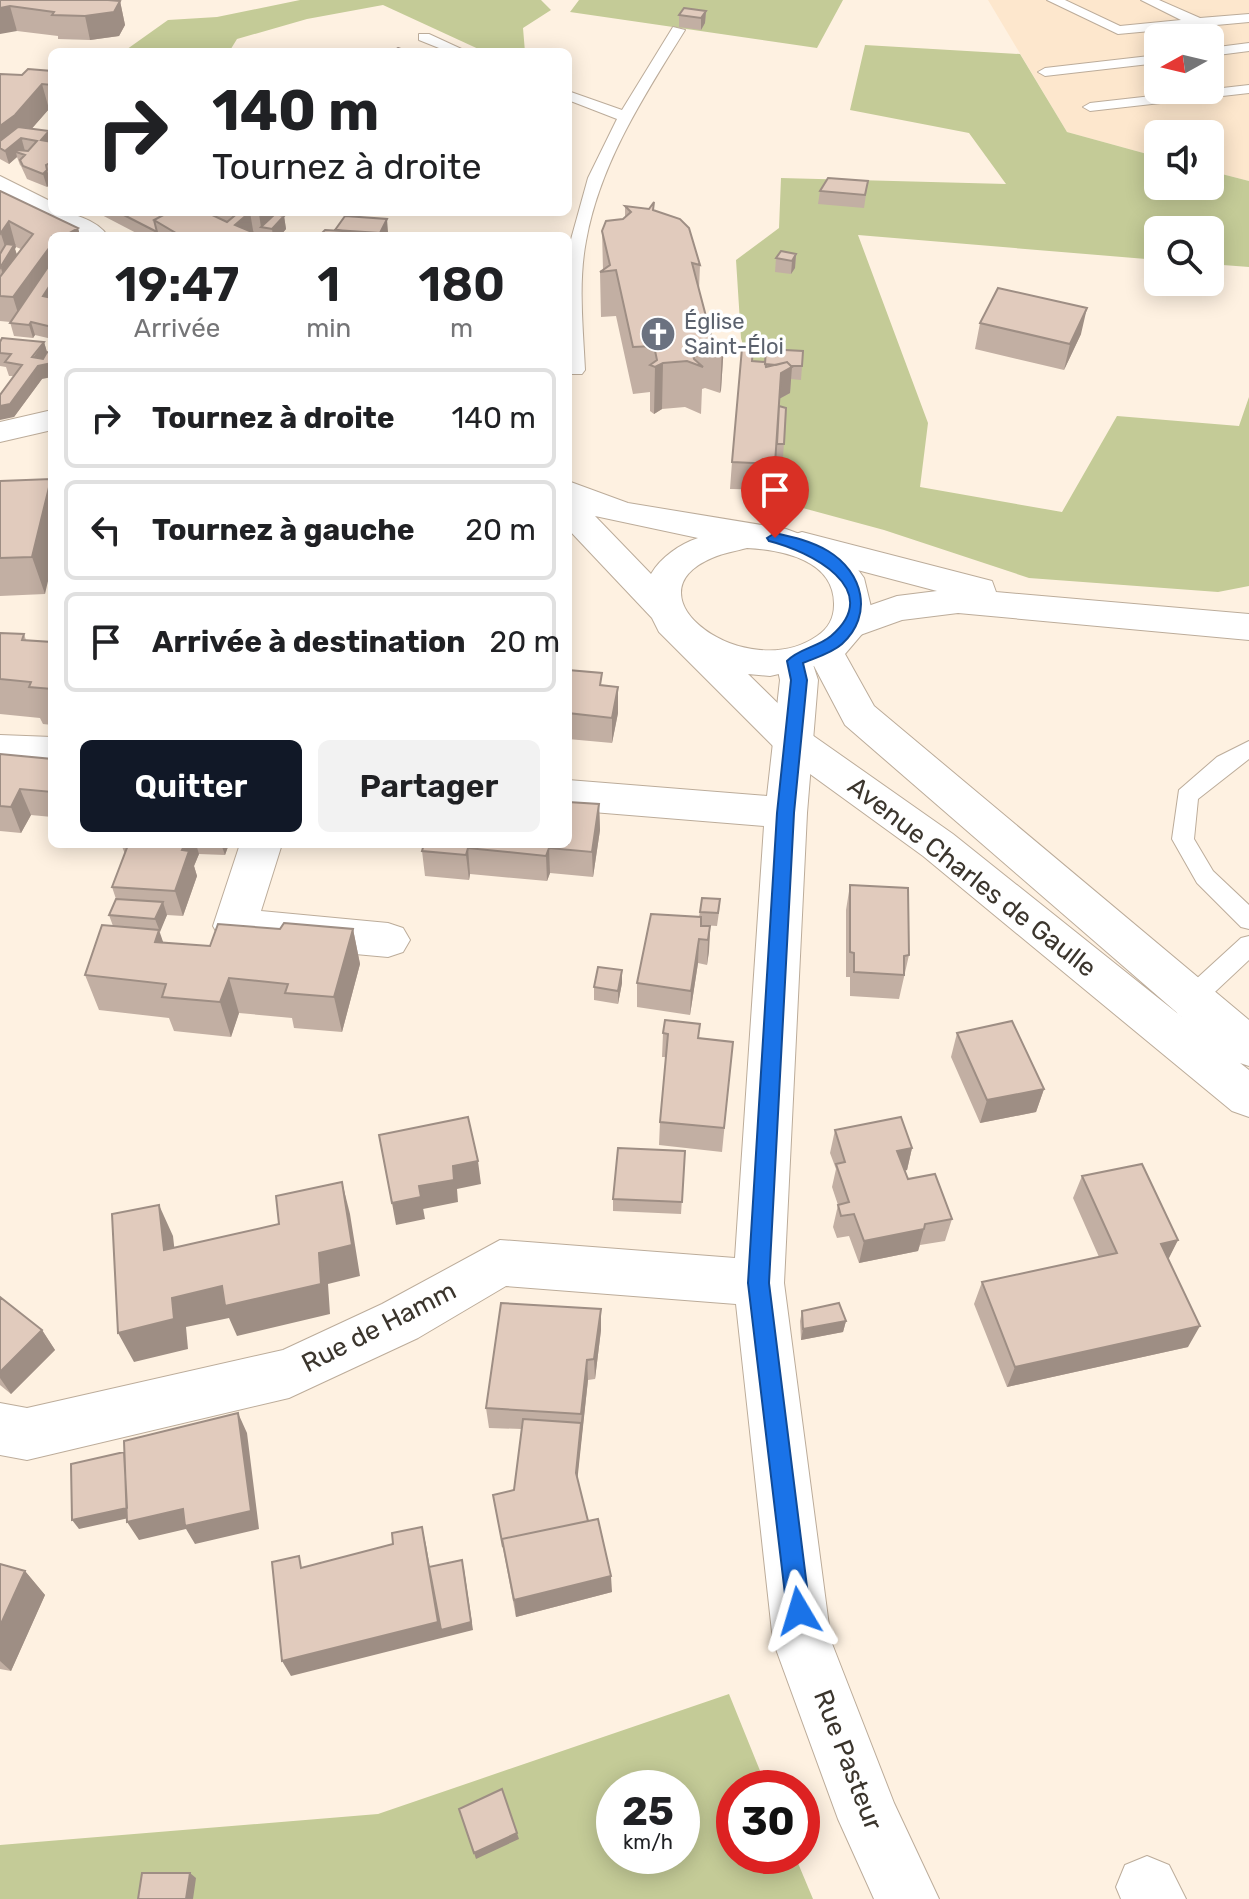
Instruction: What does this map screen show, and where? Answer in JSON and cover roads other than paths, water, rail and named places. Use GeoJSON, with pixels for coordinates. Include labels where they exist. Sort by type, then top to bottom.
{"type":"FeatureCollection","features":[{"type":"Feature","properties":{"kind":"street"},"geometry":{"type":"LineString","coordinates":[[0,185],[48,211]]}},
{"type":"Feature","properties":{"kind":"street"},"geometry":{"type":"LineString","coordinates":[[57,216],[86,232]]}},
{"type":"Feature","properties":{"kind":"street"},"geometry":{"type":"LineString","coordinates":[[0,432],[48,421]]}},
{"type":"Feature","properties":{"kind":"street"},"geometry":{"type":"LineString","coordinates":[[572,494],[620,513],[802,544],[1031,605]]}},
{"type":"Feature","properties":{"kind":"street"},"geometry":{"type":"LineString","coordinates":[[572,512],[663,609],[683,638],[701,650],[730,661],[762,665],[823,646],[897,608],[958,601],[1031,605],[1249,627]]}},
{"type":"Feature","properties":{"kind":"street"},"geometry":{"type":"LineString","coordinates":[[663,609],[663,588],[673,568],[682,560],[716,541],[746,536]]}},
{"type":"Feature","properties":{"kind":"street"},"geometry":{"type":"LineString","coordinates":[[802,544],[825,556],[842,571],[853,589],[855,608],[823,646]]}},
{"type":"Feature","properties":{"kind":"street","name":"Rue Pasteur"},"geometry":{"type":"LineString","coordinates":[[823,646],[799,680],[791,740],[759,1283],[802,1641],[869,1819],[907,1899]]}},
{"type":"Feature","properties":{"kind":"street","name":"Avenue Charles de Gaulle"},"geometry":{"type":"LineString","coordinates":[[823,646],[859,715],[1182,1017],[1249,1097]]}},
{"type":"Feature","properties":{"kind":"street","name":"Avenue Charles de Gaulle"},"geometry":{"type":"LineString","coordinates":[[701,650],[791,740],[1182,1017],[1249,1047]]}},
{"type":"Feature","properties":{"kind":"street"},"geometry":{"type":"LineString","coordinates":[[0,749],[48,751]]}},
{"type":"Feature","properties":{"kind":"street"},"geometry":{"type":"LineString","coordinates":[[572,795],[786,813]]}},
{"type":"Feature","properties":{"kind":"street"},"geometry":{"type":"LineString","coordinates":[[260,848],[235,926],[388,940]]}},
{"type":"Feature","properties":{"kind":"street","name":"Rue de Hamm"},"geometry":{"type":"LineString","coordinates":[[0,1429],[27,1434],[289,1373],[400,1321],[500,1263],[759,1283]]}},
{"type":"Feature","properties":{"kind":"lane"},"geometry":{"type":"LineString","coordinates":[[1054,0],[1118,30],[1249,18]]}},
{"type":"Feature","properties":{"kind":"lane"},"geometry":{"type":"LineString","coordinates":[[1148,0],[1197,22]]}},
{"type":"Feature","properties":{"kind":"lane"},"geometry":{"type":"LineString","coordinates":[[572,370],[576,370],[574,276],[579,235],[596,173],[624,116],[678,30]]}},
{"type":"Feature","properties":{"kind":"lane"},"geometry":{"type":"LineString","coordinates":[[424,37],[451,48]]}},
{"type":"Feature","properties":{"kind":"lane"},"geometry":{"type":"LineString","coordinates":[[1224,51],[1247,49]]}},
{"type":"Feature","properties":{"kind":"lane"},"geometry":{"type":"LineString","coordinates":[[1045,72],[1144,61]]}},
{"type":"Feature","properties":{"kind":"lane"},"geometry":{"type":"LineString","coordinates":[[1090,107],[1249,89]]}},
{"type":"Feature","properties":{"kind":"lane"},"geometry":{"type":"LineString","coordinates":[[572,96],[624,116]]}},
{"type":"Feature","properties":{"kind":"lane"},"geometry":{"type":"LineString","coordinates":[[1249,749],[1225,763],[1187,796],[1183,839],[1205,877],[1249,920]]}},
{"type":"Feature","properties":{"kind":"lane"},"geometry":{"type":"LineString","coordinates":[[1182,1017],[1249,945]]}},
{"type":"Feature","properties":{"kind":"place","name":"Église Saint-Éloi"},"geometry":{"type":"Point","coordinates":[658,334]}}]}
